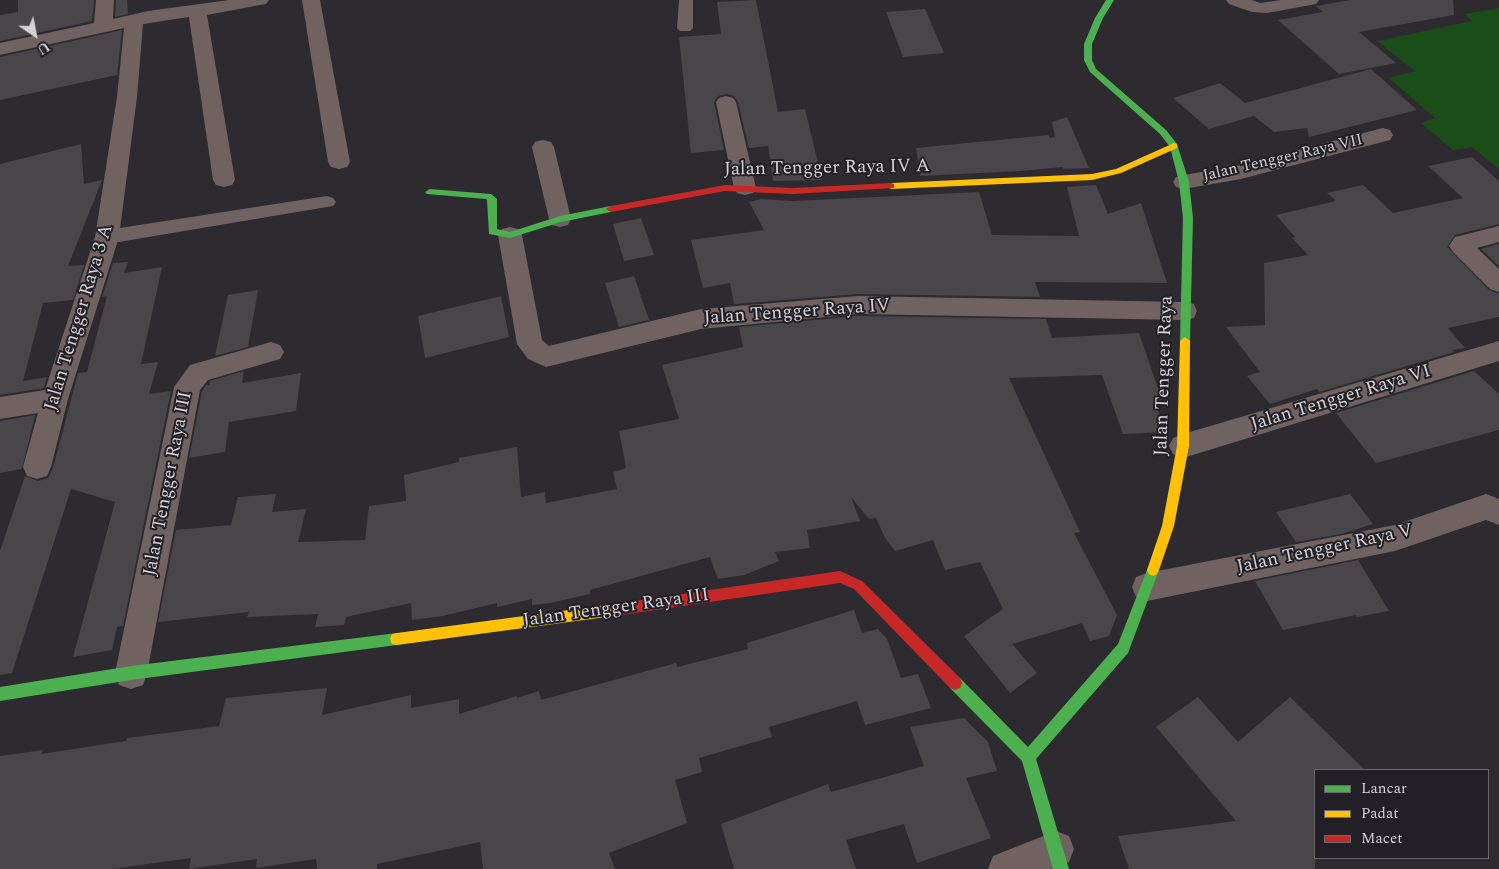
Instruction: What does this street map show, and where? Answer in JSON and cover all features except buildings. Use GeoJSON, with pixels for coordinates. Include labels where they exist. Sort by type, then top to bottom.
{"type":"FeatureCollection","features":[{"type":"Feature","properties":{"kind":"street"},"geometry":{"type":"LineString","coordinates":[[103,25],[105,0]]}},
{"type":"Feature","properties":{"kind":"street"},"geometry":{"type":"LineString","coordinates":[[0,49],[103,25],[143,12],[197,11],[260,0]]}},
{"type":"Feature","properties":{"kind":"street"},"geometry":{"type":"LineString","coordinates":[[311,0],[339,162]]}},
{"type":"Feature","properties":{"kind":"street","name":"Jalan Tengger Raya"},"geometry":{"type":"LineString","coordinates":[[1028,757],[1123,648],[1168,526],[1183,446],[1188,218],[1184,182],[1174,146],[1152,121],[1093,70],[1088,60],[1086,53],[1088,44],[1099,18],[1110,0]]}},
{"type":"Feature","properties":{"kind":"street"},"geometry":{"type":"LineString","coordinates":[[1235,0],[1258,8],[1268,8],[1310,0]]}},
{"type":"Feature","properties":{"kind":"street"},"geometry":{"type":"LineString","coordinates":[[197,11],[224,180]]}},
{"type":"Feature","properties":{"kind":"street","name":"Jalan Tengger Raya 3 A"},"geometry":{"type":"LineString","coordinates":[[37,467],[55,399],[107,237],[127,97],[143,12]]}},
{"type":"Feature","properties":{"kind":"street"},"geometry":{"type":"LineString","coordinates":[[726,102],[745,188]]}},
{"type":"Feature","properties":{"kind":"street","name":"Jalan Tengger Raya VII"},"geometry":{"type":"LineString","coordinates":[[1184,182],[1241,172],[1383,135]]}},
{"type":"Feature","properties":{"kind":"street","name":"Jalan Tengger Raya IV A"},"geometry":{"type":"LineString","coordinates":[[510,235],[560,220],[725,188],[793,191],[1092,177],[1118,171],[1174,146]]}},
{"type":"Feature","properties":{"kind":"street"},"geometry":{"type":"LineString","coordinates":[[543,147],[560,220]]}},
{"type":"Feature","properties":{"kind":"street"},"geometry":{"type":"LineString","coordinates":[[430,192],[488,196],[492,199],[492,232],[510,235]]}},
{"type":"Feature","properties":{"kind":"street"},"geometry":{"type":"LineString","coordinates":[[1499,234],[1463,243],[1461,246],[1499,283]]}},
{"type":"Feature","properties":{"kind":"street","name":"Jalan Tengger Raya IV"},"geometry":{"type":"LineString","coordinates":[[510,235],[530,344],[537,352],[546,357],[701,319],[858,305],[1185,311]]}},
{"type":"Feature","properties":{"kind":"street","name":"Jalan Tengger Raya VI"},"geometry":{"type":"LineString","coordinates":[[1183,446],[1499,351]]}},
{"type":"Feature","properties":{"kind":"street","name":"Jalan Tengger Raya III"},"geometry":{"type":"LineString","coordinates":[[131,673],[187,387],[199,372],[271,352]]}},
{"type":"Feature","properties":{"kind":"street"},"geometry":{"type":"LineString","coordinates":[[0,408],[55,399]]}},
{"type":"Feature","properties":{"kind":"street","name":"Jalan Tengger Raya V"},"geometry":{"type":"LineString","coordinates":[[1147,587],[1395,538],[1486,508],[1499,512]]}},
{"type":"Feature","properties":{"kind":"street","name":"Jalan Tengger Raya III"},"geometry":{"type":"LineString","coordinates":[[0,694],[131,673],[546,620],[840,577],[858,585],[1028,757]]}},
{"type":"Feature","properties":{"kind":"street"},"geometry":{"type":"LineString","coordinates":[[1006,869],[1058,859],[1028,757]]}},
{"type":"Feature","properties":{"kind":"lane"},"geometry":{"type":"LineString","coordinates":[[685,28],[686,0]]}},
{"type":"Feature","properties":{"kind":"lane"},"geometry":{"type":"LineString","coordinates":[[107,237],[327,202]]}},
{"type":"Feature","properties":{"kind":"green space"},"geometry":{"type":"Polygon","coordinates":[[[1499,8],[1499,169],[1472,147],[1453,150],[1421,123],[1435,118],[1389,78],[1415,71],[1377,41],[1472,21],[1465,14],[1499,8]]]}},
{"type":"Feature","properties":{"kind":"traffic: fast"},"geometry":{"type":"LineString","coordinates":[[1110,0],[1099,18],[1088,44],[1088,60],[1093,70],[1163,132],[1174,146],[1184,182],[1188,218],[1185,341]]}},
{"type":"Feature","properties":{"kind":"traffic: fast"},"geometry":{"type":"LineString","coordinates":[[430,192],[488,196],[492,199],[492,232],[510,235],[560,219],[611,209]]}},
{"type":"Feature","properties":{"kind":"traffic: fast"},"geometry":{"type":"LineString","coordinates":[[1061,869],[1028,757],[1123,648],[1153,570]]}},
{"type":"Feature","properties":{"kind":"traffic: fast"},"geometry":{"type":"LineString","coordinates":[[0,694],[131,673],[397,639]]}},
{"type":"Feature","properties":{"kind":"traffic: fast"},"geometry":{"type":"LineString","coordinates":[[955,683],[1028,757]]}},
{"type":"Feature","properties":{"kind":"traffic: slow"},"geometry":{"type":"LineString","coordinates":[[891,186],[1092,177],[1118,171],[1174,146]]}},
{"type":"Feature","properties":{"kind":"traffic: slow"},"geometry":{"type":"LineString","coordinates":[[1153,570],[1168,526],[1183,446],[1185,341]]}},
{"type":"Feature","properties":{"kind":"traffic: slow"},"geometry":{"type":"LineString","coordinates":[[397,639],[621,609]]}},
{"type":"Feature","properties":{"kind":"traffic: jam"},"geometry":{"type":"LineString","coordinates":[[611,209],[725,188],[793,191],[891,186]]}},
{"type":"Feature","properties":{"kind":"traffic: jam"},"geometry":{"type":"LineString","coordinates":[[621,609],[840,577],[858,585],[955,683]]}}]}
